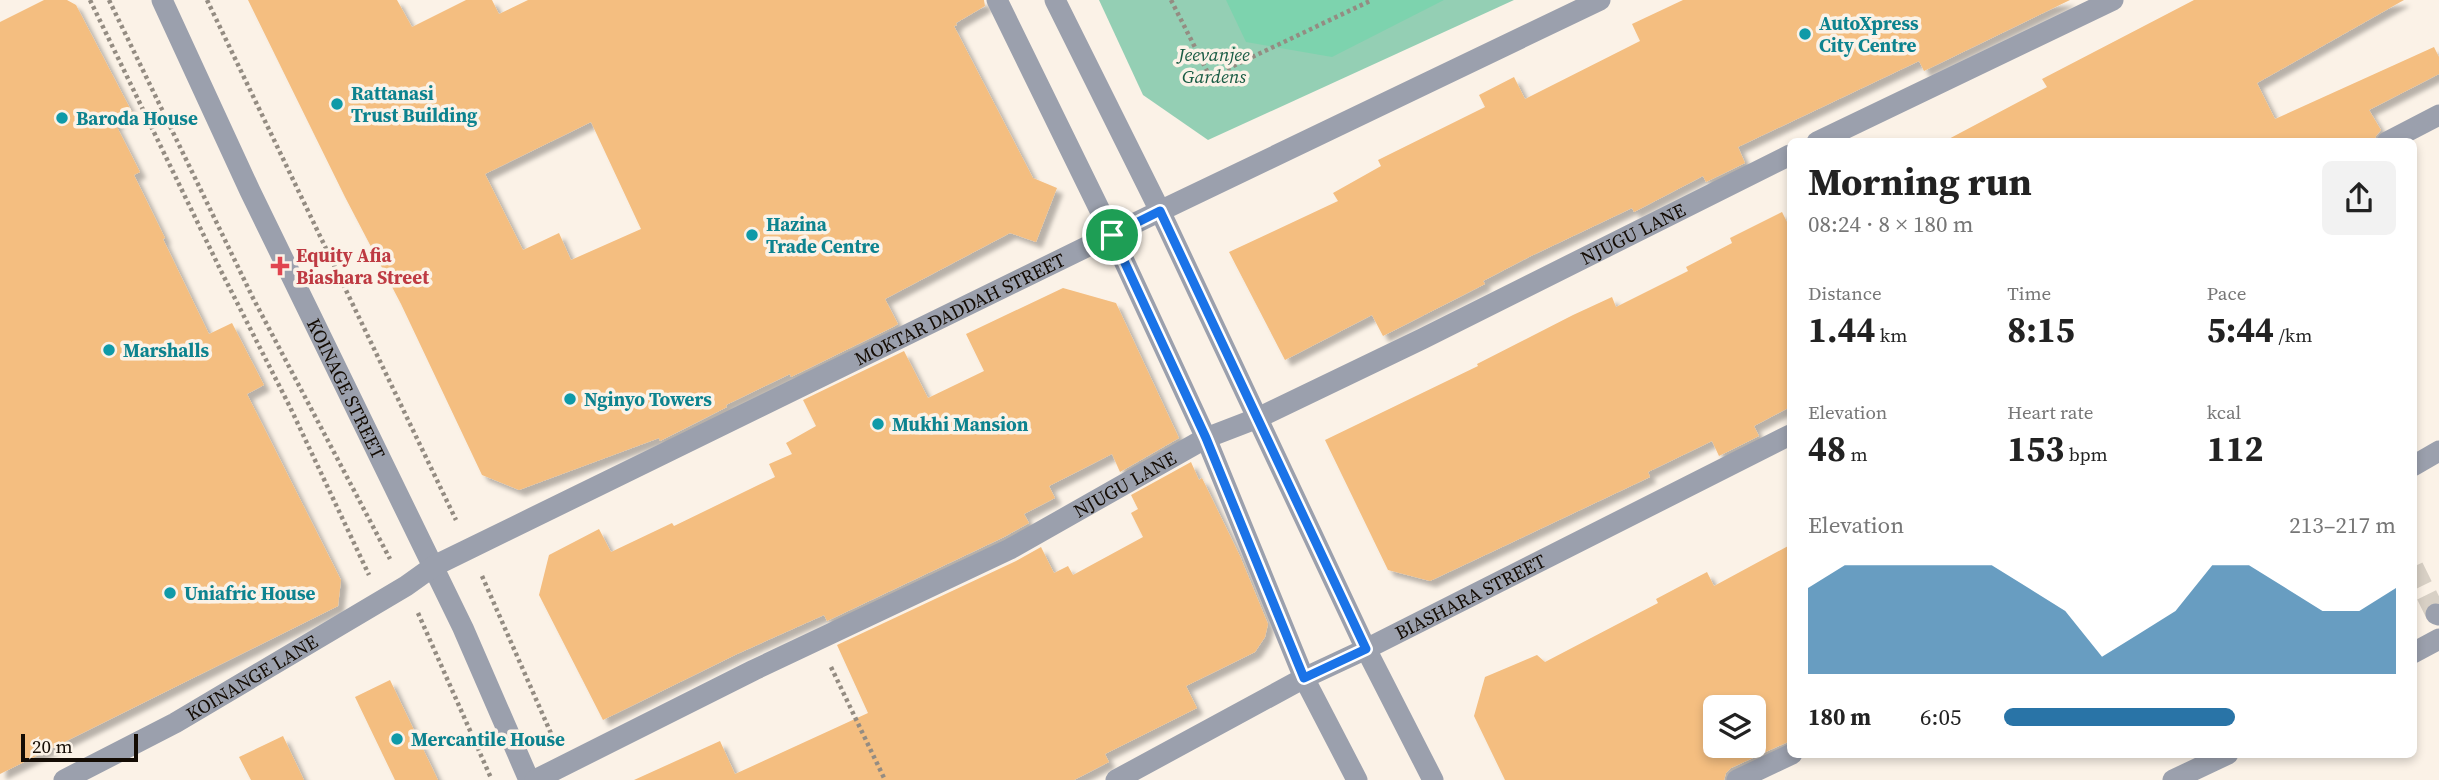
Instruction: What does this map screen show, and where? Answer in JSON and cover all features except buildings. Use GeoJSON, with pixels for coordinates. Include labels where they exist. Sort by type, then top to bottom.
{"type":"FeatureCollection","features":[{"type":"Feature","properties":{"kind":"street","name":"KOINAGE STREET"},"geometry":{"type":"LineString","coordinates":[[162,0],[250,191],[434,566],[529,780]]}},
{"type":"Feature","properties":{"kind":"street"},"geometry":{"type":"LineString","coordinates":[[997,0],[1112,235],[1206,438],[1304,678],[1356,780]]}},
{"type":"Feature","properties":{"kind":"street"},"geometry":{"type":"LineString","coordinates":[[1055,0],[1160,211],[1366,649],[1433,780]]}},
{"type":"Feature","properties":{"kind":"street","name":"MOKTAR DADDAH STREET"},"geometry":{"type":"LineString","coordinates":[[434,566],[1160,211],[1600,0]]}},
{"type":"Feature","properties":{"kind":"street"},"geometry":{"type":"LineString","coordinates":[[1825,138],[2113,0]]}},
{"type":"Feature","properties":{"kind":"street"},"geometry":{"type":"LineString","coordinates":[[2395,138],[2439,116]]}},
{"type":"Feature","properties":{"kind":"street","name":"NJUGU LANE"},"geometry":{"type":"LineString","coordinates":[[535,780],[818,640],[1010,549],[1206,438],[1258,418],[1422,340],[1787,157]]}},
{"type":"Feature","properties":{"kind":"street","name":"BIASHARA STREET"},"geometry":{"type":"LineString","coordinates":[[1116,780],[1304,678],[1787,437]]}},
{"type":"Feature","properties":{"kind":"street"},"geometry":{"type":"LineString","coordinates":[[2417,464],[2439,451]]}},
{"type":"Feature","properties":{"kind":"street","name":"KOINANGE LANE"},"geometry":{"type":"LineString","coordinates":[[64,780],[175,723],[434,566]]}},
{"type":"Feature","properties":{"kind":"street"},"geometry":{"type":"LineString","coordinates":[[2417,651],[2439,639]]}},
{"type":"Feature","properties":{"kind":"street"},"geometry":{"type":"LineString","coordinates":[[1737,780],[1787,756]]}},
{"type":"Feature","properties":{"kind":"street"},"geometry":{"type":"LineString","coordinates":[[2173,780],[2220,758]]}},
{"type":"Feature","properties":{"kind":"path"},"geometry":{"type":"LineString","coordinates":[[90,0],[290,407],[381,600]]}},
{"type":"Feature","properties":{"kind":"path"},"geometry":{"type":"LineString","coordinates":[[109,0],[253,298],[405,586],[492,780]]}},
{"type":"Feature","properties":{"kind":"path"},"geometry":{"type":"LineString","coordinates":[[207,0],[470,550],[565,765]]}},
{"type":"Feature","properties":{"kind":"path"},"geometry":{"type":"LineString","coordinates":[[1171,0],[1210,77],[1372,0]]}},
{"type":"Feature","properties":{"kind":"path"},"geometry":{"type":"LineString","coordinates":[[818,640],[885,780]]}},
{"type":"Feature","properties":{"kind":"green space","name":"Jeevanjee Gardens"},"geometry":{"type":"Polygon","coordinates":[[[1099,0],[1514,0],[1208,140],[1143,95],[1099,0]]]}},
{"type":"Feature","properties":{"kind":"green space"},"geometry":{"type":"Polygon","coordinates":[[[1226,0],[1444,0],[1332,57],[1246,42],[1226,0]]]}},
{"type":"Feature","properties":{"kind":"tunnel"},"geometry":{"type":"LineString","coordinates":[[2417,575],[2436,614]]}},
{"type":"Feature","properties":{"kind":"place","name":"AutoXpress City Centre"},"geometry":{"type":"Point","coordinates":[1805,34]}},
{"type":"Feature","properties":{"kind":"place","name":"Rattanasi Trust Building"},"geometry":{"type":"Point","coordinates":[337,104]}},
{"type":"Feature","properties":{"kind":"place","name":"Baroda House"},"geometry":{"type":"Point","coordinates":[62,118]}},
{"type":"Feature","properties":{"kind":"place","name":"Hazina Trade Centre"},"geometry":{"type":"Point","coordinates":[752,235]}},
{"type":"Feature","properties":{"kind":"place","name":"Equity Afia Biashara Street"},"geometry":{"type":"Point","coordinates":[280,266]}},
{"type":"Feature","properties":{"kind":"place","name":"Marshalls"},"geometry":{"type":"Point","coordinates":[109,350]}},
{"type":"Feature","properties":{"kind":"place","name":"Nginyo Towers"},"geometry":{"type":"Point","coordinates":[570,399]}},
{"type":"Feature","properties":{"kind":"place","name":"Mukhi Mansion"},"geometry":{"type":"Point","coordinates":[878,424]}},
{"type":"Feature","properties":{"kind":"place","name":"Uniafric House"},"geometry":{"type":"Point","coordinates":[170,593]}},
{"type":"Feature","properties":{"kind":"place","name":"Mercantile House"},"geometry":{"type":"Point","coordinates":[397,739]}},
{"type":"Feature","properties":{"kind":"route"},"geometry":{"type":"LineString","coordinates":[[1160,211],[1366,649],[1304,678],[1206,438],[1112,235],[1160,211]]}}]}
